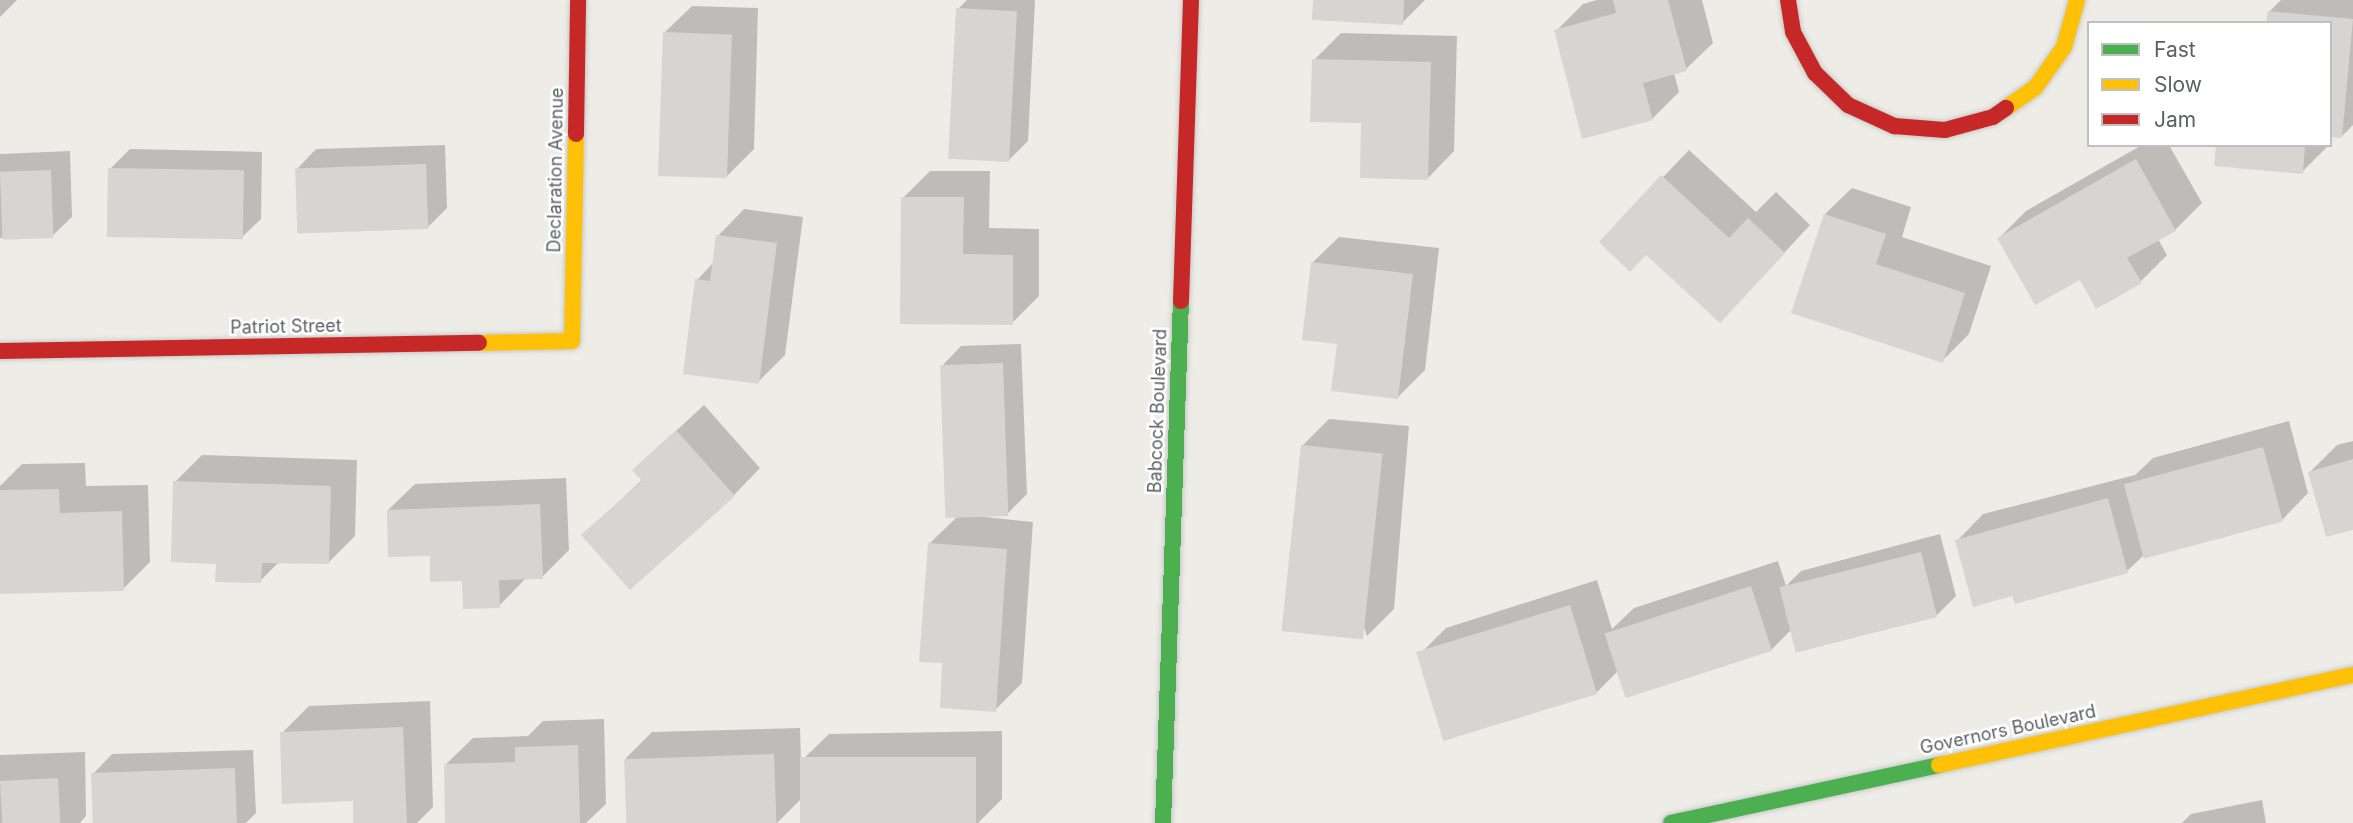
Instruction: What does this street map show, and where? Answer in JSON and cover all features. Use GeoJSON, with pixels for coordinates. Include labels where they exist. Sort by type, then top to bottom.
{"type":"FeatureCollection","features":[{"type":"Feature","properties":{"kind":"street","name":"Declaration Avenue"},"geometry":{"type":"LineString","coordinates":[[572,341],[578,0]]}},
{"type":"Feature","properties":{"kind":"street","name":"Babcock Boulevard"},"geometry":{"type":"LineString","coordinates":[[1163,823],[1191,0]]}},
{"type":"Feature","properties":{"kind":"street"},"geometry":{"type":"LineString","coordinates":[[1788,0],[1793,32],[1815,73],[1848,105],[1894,126],[1945,130],[1993,117],[2035,88],[2064,47],[2077,0]]}},
{"type":"Feature","properties":{"kind":"street","name":"Patriot Street"},"geometry":{"type":"LineString","coordinates":[[0,351],[572,341]]}},
{"type":"Feature","properties":{"kind":"street","name":"Governors Boulevard"},"geometry":{"type":"LineString","coordinates":[[1671,823],[2353,675]]}},
{"type":"Feature","properties":{"kind":"building"},"geometry":{"type":"Polygon","coordinates":[[[1313,0],[1404,0],[1403,25],[1312,20],[1313,0]]]}},
{"type":"Feature","properties":{"kind":"building"},"geometry":{"type":"Polygon","coordinates":[[[1613,0],[1668,0],[1687,71],[1643,83],[1653,120],[1582,139],[1554,30],[1616,13],[1613,0]]]}},
{"type":"Feature","properties":{"kind":"building"},"geometry":{"type":"Polygon","coordinates":[[[956,8],[1017,11],[1009,162],[948,159],[956,8]]]}},
{"type":"Feature","properties":{"kind":"building"},"geometry":{"type":"Polygon","coordinates":[[[2268,11],[2353,19],[2342,138],[2332,137],[2332,21],[2266,21],[2268,11]]]}},
{"type":"Feature","properties":{"kind":"building"},"geometry":{"type":"Polygon","coordinates":[[[663,32],[732,34],[727,178],[658,176],[663,32]]]}},
{"type":"Feature","properties":{"kind":"building"},"geometry":{"type":"Polygon","coordinates":[[[1312,59],[1431,62],[1428,180],[1360,178],[1361,123],[1310,122],[1312,59]]]}},
{"type":"Feature","properties":{"kind":"building"},"geometry":{"type":"Polygon","coordinates":[[[2216,147],[2305,147],[2303,174],[2214,166],[2216,147]]]}},
{"type":"Feature","properties":{"kind":"building"},"geometry":{"type":"Polygon","coordinates":[[[2136,159],[2176,231],[2127,258],[2142,283],[2096,309],[2080,280],[2035,305],[1997,238],[2136,159]]]}},
{"type":"Feature","properties":{"kind":"building"},"geometry":{"type":"Polygon","coordinates":[[[426,164],[428,229],[297,234],[295,169],[426,164]]]}},
{"type":"Feature","properties":{"kind":"building"},"geometry":{"type":"Polygon","coordinates":[[[108,168],[244,170],[243,239],[107,237],[108,168]]]}},
{"type":"Feature","properties":{"kind":"building"},"geometry":{"type":"Polygon","coordinates":[[[51,170],[53,238],[2,240],[0,172],[51,170]]]}},
{"type":"Feature","properties":{"kind":"building"},"geometry":{"type":"Polygon","coordinates":[[[1661,175],[1729,238],[1748,218],[1785,253],[1720,323],[1646,255],[1630,272],[1599,242],[1661,175]]]}},
{"type":"Feature","properties":{"kind":"building"},"geometry":{"type":"Polygon","coordinates":[[[901,197],[964,197],[963,254],[1013,255],[1013,325],[900,324],[901,197]]]}},
{"type":"Feature","properties":{"kind":"building"},"geometry":{"type":"Polygon","coordinates":[[[1824,214],[1886,234],[1876,264],[1965,293],[1943,363],[1791,313],[1824,214]]]}},
{"type":"Feature","properties":{"kind":"building"},"geometry":{"type":"Polygon","coordinates":[[[716,235],[777,243],[759,384],[683,374],[695,279],[710,281],[716,235]]]}},
{"type":"Feature","properties":{"kind":"building"},"geometry":{"type":"Polygon","coordinates":[[[1311,262],[1413,274],[1398,399],[1331,391],[1337,344],[1302,340],[1311,262]]]}},
{"type":"Feature","properties":{"kind":"building"},"geometry":{"type":"Polygon","coordinates":[[[1003,363],[1008,516],[945,518],[940,365],[1003,363]]]}},
{"type":"Feature","properties":{"kind":"building"},"geometry":{"type":"Polygon","coordinates":[[[676,430],[735,496],[630,590],[581,535],[642,481],[632,470],[676,430]]]}},
{"type":"Feature","properties":{"kind":"building"},"geometry":{"type":"Polygon","coordinates":[[[1301,445],[1383,454],[1363,640],[1281,631],[1301,445]]]}},
{"type":"Feature","properties":{"kind":"building"},"geometry":{"type":"Polygon","coordinates":[[[2263,447],[2283,521],[2144,559],[2124,484],[2263,447]]]}},
{"type":"Feature","properties":{"kind":"building"},"geometry":{"type":"Polygon","coordinates":[[[2353,459],[2353,530],[2326,537],[2308,472],[2353,459]]]}},
{"type":"Feature","properties":{"kind":"building"},"geometry":{"type":"Polygon","coordinates":[[[173,481],[331,486],[329,564],[262,563],[261,583],[215,582],[216,564],[171,562],[173,481]]]}},
{"type":"Feature","properties":{"kind":"building"},"geometry":{"type":"Polygon","coordinates":[[[59,489],[60,513],[122,511],[124,591],[0,594],[0,490],[59,489]]]}},
{"type":"Feature","properties":{"kind":"building"},"geometry":{"type":"Polygon","coordinates":[[[2108,498],[2128,573],[2015,604],[2012,596],[1973,607],[1955,540],[2108,498]]]}},
{"type":"Feature","properties":{"kind":"building"},"geometry":{"type":"Polygon","coordinates":[[[540,504],[543,579],[499,580],[500,608],[463,609],[462,581],[430,582],[430,556],[388,557],[387,510],[540,504]]]}},
{"type":"Feature","properties":{"kind":"building"},"geometry":{"type":"Polygon","coordinates":[[[928,543],[1007,549],[996,712],[940,708],[942,663],[919,662],[928,543]]]}},
{"type":"Feature","properties":{"kind":"building"},"geometry":{"type":"Polygon","coordinates":[[[1921,552],[1937,617],[1796,652],[1779,587],[1921,552]]]}},
{"type":"Feature","properties":{"kind":"building"},"geometry":{"type":"Polygon","coordinates":[[[1751,586],[1772,651],[1626,698],[1605,634],[1751,586]]]}},
{"type":"Feature","properties":{"kind":"building"},"geometry":{"type":"Polygon","coordinates":[[[1570,605],[1597,694],[1443,741],[1416,652],[1570,605]]]}},
{"type":"Feature","properties":{"kind":"building"},"geometry":{"type":"Polygon","coordinates":[[[403,727],[407,823],[353,823],[353,801],[282,804],[280,732],[403,727]]]}},
{"type":"Feature","properties":{"kind":"building"},"geometry":{"type":"Polygon","coordinates":[[[578,745],[580,823],[445,823],[444,764],[515,762],[515,747],[578,745]]]}},
{"type":"Feature","properties":{"kind":"building"},"geometry":{"type":"Polygon","coordinates":[[[774,754],[776,823],[626,823],[624,759],[774,754]]]}},
{"type":"Feature","properties":{"kind":"building"},"geometry":{"type":"Polygon","coordinates":[[[800,757],[976,757],[976,823],[800,823],[800,757]]]}},
{"type":"Feature","properties":{"kind":"building"},"geometry":{"type":"Polygon","coordinates":[[[235,768],[237,823],[93,823],[91,773],[235,768]]]}},
{"type":"Feature","properties":{"kind":"building"},"geometry":{"type":"Polygon","coordinates":[[[58,778],[60,823],[2,823],[0,781],[58,778]]]}},
{"type":"Feature","properties":{"kind":"traffic: fast"},"geometry":{"type":"LineString","coordinates":[[1163,823],[1181,301]]}},
{"type":"Feature","properties":{"kind":"traffic: fast"},"geometry":{"type":"LineString","coordinates":[[1671,823],[1939,765]]}},
{"type":"Feature","properties":{"kind":"traffic: slow"},"geometry":{"type":"LineString","coordinates":[[2006,108],[2035,88],[2064,47],[2077,0]]}},
{"type":"Feature","properties":{"kind":"traffic: slow"},"geometry":{"type":"LineString","coordinates":[[479,343],[572,341],[576,134]]}},
{"type":"Feature","properties":{"kind":"traffic: slow"},"geometry":{"type":"LineString","coordinates":[[1939,765],[2353,675]]}},
{"type":"Feature","properties":{"kind":"traffic: jam"},"geometry":{"type":"LineString","coordinates":[[576,134],[578,0]]}},
{"type":"Feature","properties":{"kind":"traffic: jam"},"geometry":{"type":"LineString","coordinates":[[1181,301],[1191,0]]}},
{"type":"Feature","properties":{"kind":"traffic: jam"},"geometry":{"type":"LineString","coordinates":[[1788,0],[1793,32],[1815,73],[1848,105],[1894,126],[1945,130],[1993,117],[2006,108]]}},
{"type":"Feature","properties":{"kind":"traffic: jam"},"geometry":{"type":"LineString","coordinates":[[0,351],[479,343]]}}]}
